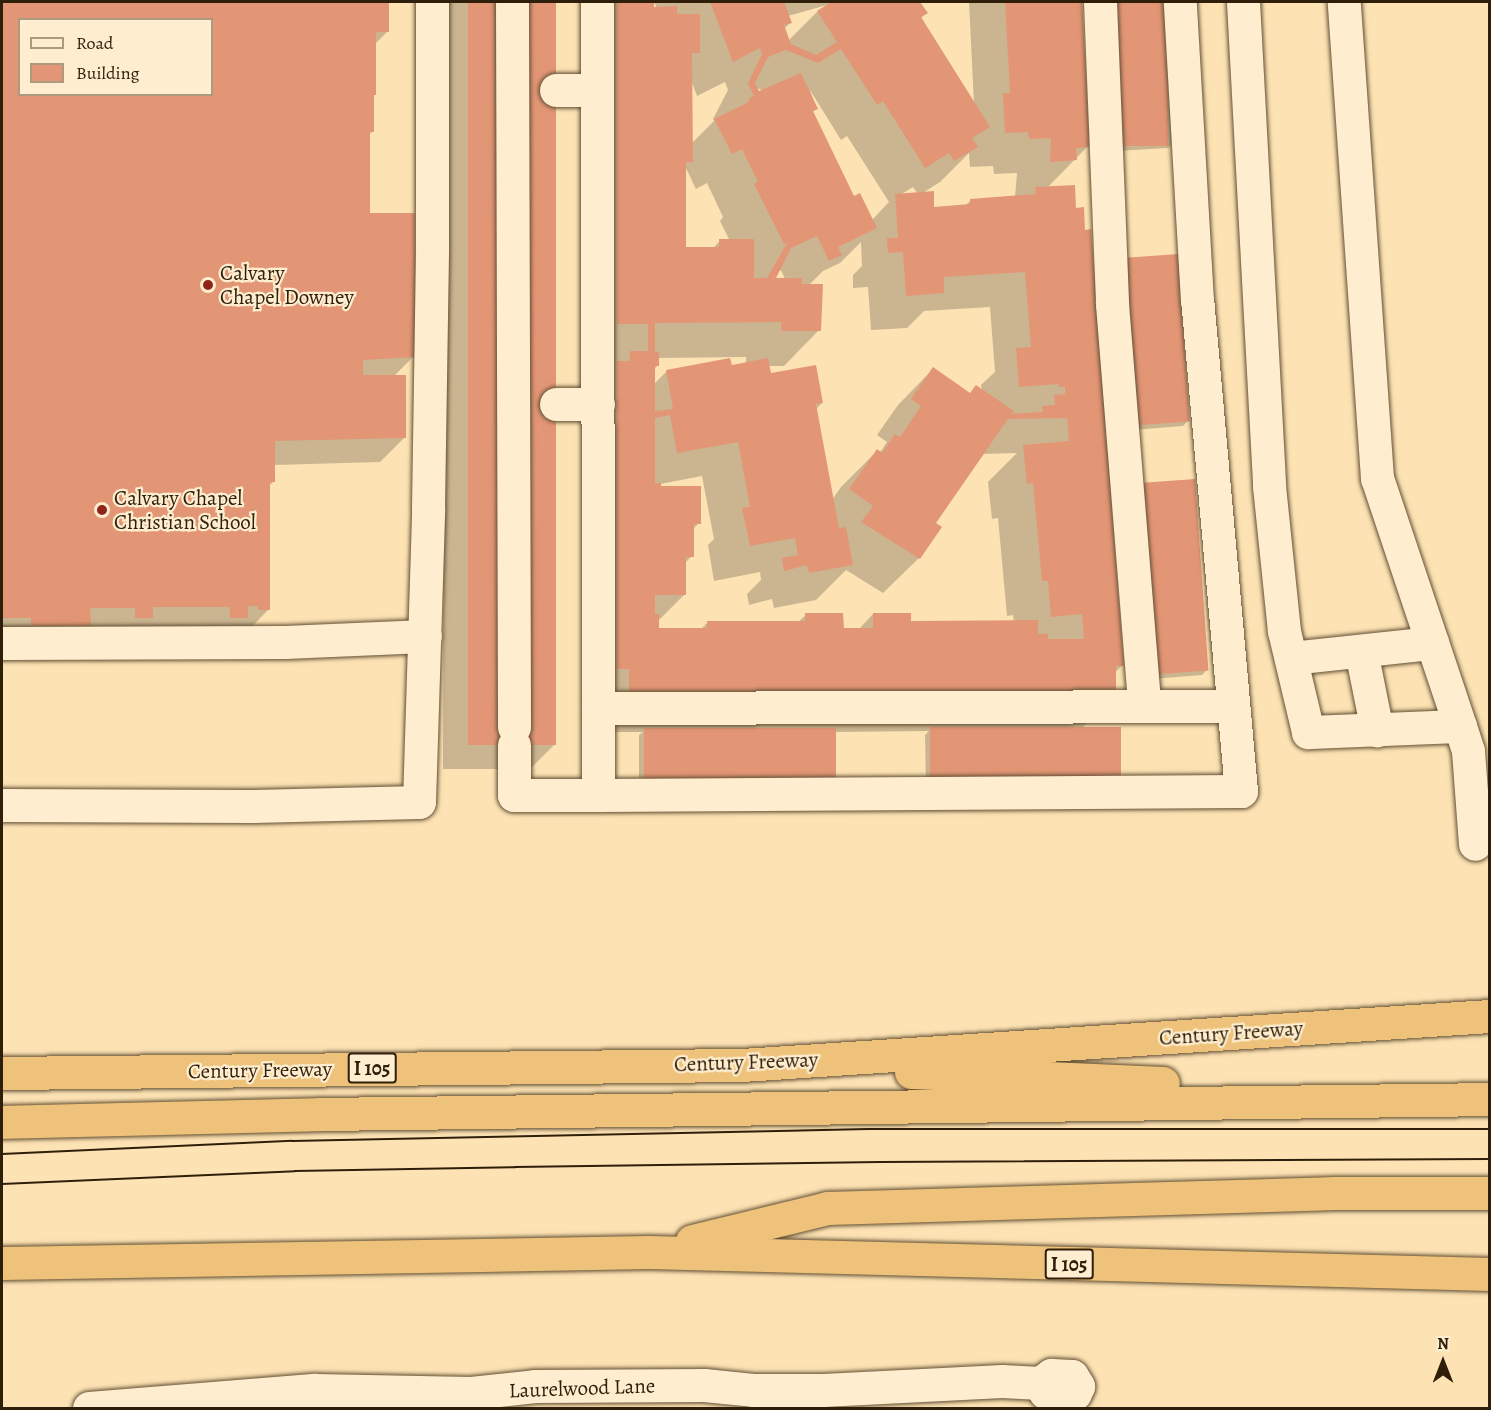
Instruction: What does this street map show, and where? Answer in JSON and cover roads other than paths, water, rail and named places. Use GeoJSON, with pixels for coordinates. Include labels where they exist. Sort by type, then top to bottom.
{"type":"FeatureCollection","features":[{"type":"Feature","properties":{"kind":"highway","name":"Century Freeway"},"geometry":{"type":"LineString","coordinates":[[2,1073],[742,1065],[1490,1016]]}},
{"type":"Feature","properties":{"kind":"highway"},"geometry":{"type":"LineString","coordinates":[[742,1065],[1349,1091],[1437,1099]]}},
{"type":"Feature","properties":{"kind":"highway"},"geometry":{"type":"LineString","coordinates":[[2,1122],[320,1114],[1490,1099]]}},
{"type":"Feature","properties":{"kind":"highway"},"geometry":{"type":"LineString","coordinates":[[649,1252],[827,1208],[1335,1193],[1490,1193]]}},
{"type":"Feature","properties":{"kind":"highway","name":"I 105"},"geometry":{"type":"LineString","coordinates":[[2,1263],[649,1252],[1490,1274]]}},
{"type":"Feature","properties":{"kind":"street"},"geometry":{"type":"LineString","coordinates":[[2,805],[253,807],[419,802],[425,636],[432,246],[432,2]]}},
{"type":"Feature","properties":{"kind":"street"},"geometry":{"type":"LineString","coordinates":[[512,2],[514,795],[1240,791],[1197,301],[1180,2]]}},
{"type":"Feature","properties":{"kind":"street"},"geometry":{"type":"LineString","coordinates":[[597,2],[598,795]]}},
{"type":"Feature","properties":{"kind":"street"},"geometry":{"type":"LineString","coordinates":[[1100,2],[1112,304],[1144,706]]}},
{"type":"Feature","properties":{"kind":"street"},"geometry":{"type":"LineString","coordinates":[[1243,2],[1269,486],[1284,631],[1308,732],[1460,726]]}},
{"type":"Feature","properties":{"kind":"street"},"geometry":{"type":"LineString","coordinates":[[1344,2],[1377,478],[1468,751],[1474,844]]}},
{"type":"Feature","properties":{"kind":"street"},"geometry":{"type":"LineString","coordinates":[[556,90],[597,90]]}},
{"type":"Feature","properties":{"kind":"street"},"geometry":{"type":"LineString","coordinates":[[556,404],[598,404]]}},
{"type":"Feature","properties":{"kind":"street"},"geometry":{"type":"LineString","coordinates":[[2,643],[285,642],[425,636]]}},
{"type":"Feature","properties":{"kind":"street"},"geometry":{"type":"LineString","coordinates":[[1291,658],[1432,643]]}},
{"type":"Feature","properties":{"kind":"street"},"geometry":{"type":"LineString","coordinates":[[1361,651],[1377,730]]}},
{"type":"Feature","properties":{"kind":"street"},"geometry":{"type":"LineString","coordinates":[[598,708],[1233,706]]}},
{"type":"Feature","properties":{"kind":"street","name":"Laurelwood Lane"},"geometry":{"type":"LineString","coordinates":[[89,1408],[315,1390],[471,1393],[535,1386],[704,1385],[753,1390],[788,1390],[1002,1381],[1040,1383]]}},
{"type":"Feature","properties":{"kind":"tram line"},"geometry":{"type":"LineString","coordinates":[[2,1154],[292,1141],[868,1129],[1490,1129]]}},
{"type":"Feature","properties":{"kind":"tram line"},"geometry":{"type":"LineString","coordinates":[[2,1184],[295,1171],[515,1167],[880,1162],[1490,1159]]}},
{"type":"Feature","properties":{"kind":"place","name":"Calvary Chapel Downey"},"geometry":{"type":"Point","coordinates":[208,285]}},
{"type":"Feature","properties":{"kind":"place","name":"Calvary Chapel Christian School"},"geometry":{"type":"Point","coordinates":[102,510]}}]}
